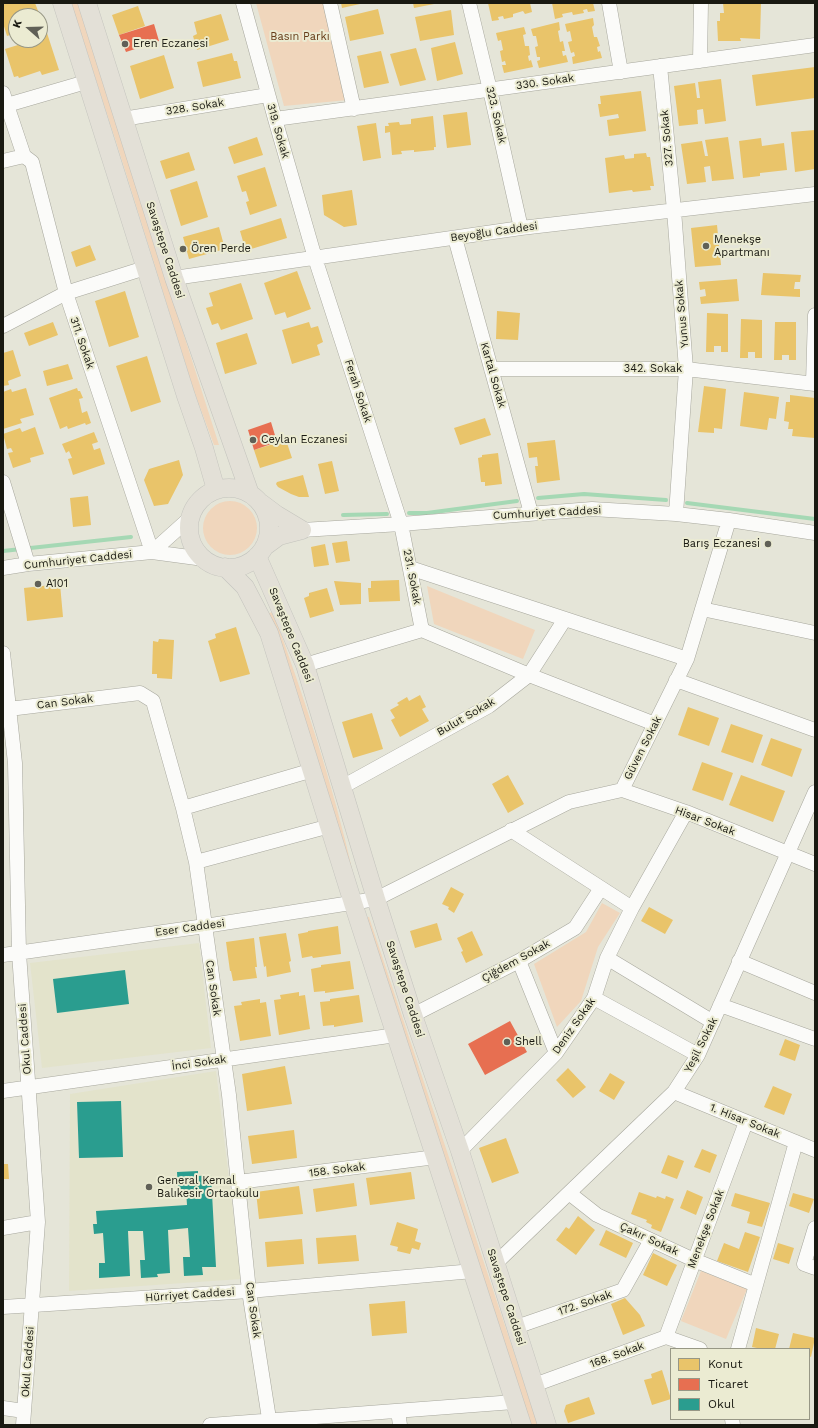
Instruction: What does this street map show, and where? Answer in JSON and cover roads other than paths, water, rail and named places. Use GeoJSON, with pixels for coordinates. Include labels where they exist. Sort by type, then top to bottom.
{"type":"FeatureCollection","features":[{"type":"Feature","properties":{"kind":"main road"},"geometry":{"type":"LineString","coordinates":[[62,3],[145,268],[204,448],[216,490]]}},
{"type":"Feature","properties":{"kind":"main road","name":"Savaştepe Caddesi"},"geometry":{"type":"LineString","coordinates":[[87,3],[174,278],[254,497]]}},
{"type":"Feature","properties":{"kind":"main road"},"geometry":{"type":"LineString","coordinates":[[228,488],[239,489],[254,497],[277,515],[302,530],[279,536],[248,563],[237,567],[225,567],[214,565],[204,559],[196,550],[191,540],[190,528],[191,516],[197,505],[205,496],[216,490],[228,488]]}},
{"type":"Feature","properties":{"kind":"main road"},"geometry":{"type":"LineString","coordinates":[[254,497],[266,511],[269,523],[268,535],[261,551]]}},
{"type":"Feature","properties":{"kind":"main road","name":"Savaştepe Caddesi"},"geometry":{"type":"LineString","coordinates":[[261,551],[305,665],[376,899],[413,1015],[460,1151],[547,1425]]}},
{"type":"Feature","properties":{"kind":"main road","name":"Savaştepe Caddesi"},"geometry":{"type":"LineString","coordinates":[[225,567],[245,587],[269,633],[313,770],[353,903],[522,1425]]}},
{"type":"Feature","properties":{"kind":"street","name":"319. Sokak"},"geometry":{"type":"LineString","coordinates":[[243,3],[274,119],[316,258]]}},
{"type":"Feature","properties":{"kind":"street"},"geometry":{"type":"LineString","coordinates":[[330,3],[354,109]]}},
{"type":"Feature","properties":{"kind":"street","name":"323. Sokak"},"geometry":{"type":"LineString","coordinates":[[469,3],[521,228]]}},
{"type":"Feature","properties":{"kind":"street"},"geometry":{"type":"LineString","coordinates":[[609,3],[621,72]]}},
{"type":"Feature","properties":{"kind":"street"},"geometry":{"type":"LineString","coordinates":[[700,61],[701,3]]}},
{"type":"Feature","properties":{"kind":"street","name":"330. Sokak"},"geometry":{"type":"LineString","coordinates":[[274,119],[815,45]]}},
{"type":"Feature","properties":{"kind":"street","name":"327. Sokak"},"geometry":{"type":"LineString","coordinates":[[660,66],[674,210]]}},
{"type":"Feature","properties":{"kind":"street"},"geometry":{"type":"LineString","coordinates":[[5,99],[86,82]]}},
{"type":"Feature","properties":{"kind":"street","name":"328. Sokak"},"geometry":{"type":"LineString","coordinates":[[123,119],[268,95]]}},
{"type":"Feature","properties":{"kind":"street","name":"311. Sokak"},"geometry":{"type":"LineString","coordinates":[[5,99],[24,156],[32,162],[66,293],[152,552]]}},
{"type":"Feature","properties":{"kind":"street"},"geometry":{"type":"LineString","coordinates":[[3,161],[24,156]]}},
{"type":"Feature","properties":{"kind":"street","name":"Beyoğlu Caddesi"},"geometry":{"type":"LineString","coordinates":[[174,278],[521,228],[815,194]]}},
{"type":"Feature","properties":{"kind":"street","name":"Yunus Sokak"},"geometry":{"type":"LineString","coordinates":[[674,210],[686,369],[676,514]]}},
{"type":"Feature","properties":{"kind":"street","name":"Kartal Sokak"},"geometry":{"type":"LineString","coordinates":[[455,238],[531,513]]}},
{"type":"Feature","properties":{"kind":"street","name":"Ferah Sokak"},"geometry":{"type":"LineString","coordinates":[[316,258],[401,524]]}},
{"type":"Feature","properties":{"kind":"street"},"geometry":{"type":"LineString","coordinates":[[3,326],[66,293],[145,268]]}},
{"type":"Feature","properties":{"kind":"street"},"geometry":{"type":"LineString","coordinates":[[814,384],[815,315]]}},
{"type":"Feature","properties":{"kind":"street","name":"342. Sokak"},"geometry":{"type":"LineString","coordinates":[[491,369],[686,369],[814,384]]}},
{"type":"Feature","properties":{"kind":"street"},"geometry":{"type":"LineString","coordinates":[[3,482],[28,564]]}},
{"type":"Feature","properties":{"kind":"street","name":"Cumhuriyet Caddesi"},"geometry":{"type":"LineString","coordinates":[[302,530],[592,509],[676,514],[729,520],[815,533]]}},
{"type":"Feature","properties":{"kind":"street"},"geometry":{"type":"LineString","coordinates":[[152,552],[191,516]]}},
{"type":"Feature","properties":{"kind":"street","name":"Güven Sokak"},"geometry":{"type":"LineString","coordinates":[[376,899],[569,802],[622,790],[687,659],[729,520]]}},
{"type":"Feature","properties":{"kind":"street","name":"231. Sokak"},"geometry":{"type":"LineString","coordinates":[[401,524],[422,630]]}},
{"type":"Feature","properties":{"kind":"street","name":"Cumhuriyet Caddesi"},"geometry":{"type":"LineString","coordinates":[[3,568],[28,564],[152,552],[204,559]]}},
{"type":"Feature","properties":{"kind":"street"},"geometry":{"type":"LineString","coordinates":[[410,568],[687,659]]}},
{"type":"Feature","properties":{"kind":"street"},"geometry":{"type":"LineString","coordinates":[[702,609],[815,634]]}},
{"type":"Feature","properties":{"kind":"street","name":"Bulut Sokak"},"geometry":{"type":"LineString","coordinates":[[342,787],[489,706],[528,675],[565,619]]}},
{"type":"Feature","properties":{"kind":"street"},"geometry":{"type":"LineString","coordinates":[[305,665],[422,630],[528,675],[655,724]]}},
{"type":"Feature","properties":{"kind":"street","name":"Okul Caddesi"},"geometry":{"type":"LineString","coordinates":[[3,653],[9,709],[9,763],[19,953],[38,1222],[24,1425]]}},
{"type":"Feature","properties":{"kind":"street"},"geometry":{"type":"LineString","coordinates":[[676,680],[815,730]]}},
{"type":"Feature","properties":{"kind":"street","name":"Can Sokak"},"geometry":{"type":"LineString","coordinates":[[9,709],[140,693],[153,701],[183,808],[196,862],[224,1060],[249,1291],[269,1423]]}},
{"type":"Feature","properties":{"kind":"street"},"geometry":{"type":"LineString","coordinates":[[183,808],[313,770]]}},
{"type":"Feature","properties":{"kind":"street","name":"Hisar Sokak"},"geometry":{"type":"LineString","coordinates":[[622,790],[686,812],[815,864]]}},
{"type":"Feature","properties":{"kind":"street","name":"Yeşil Sokak"},"geometry":{"type":"LineString","coordinates":[[496,1263],[674,1092],[698,1055],[786,853],[815,792]]}},
{"type":"Feature","properties":{"kind":"street","name":"Deniz Sokak"},"geometry":{"type":"LineString","coordinates":[[460,1151],[556,1053],[594,998],[606,958],[632,908],[686,812]]}},
{"type":"Feature","properties":{"kind":"street"},"geometry":{"type":"LineString","coordinates":[[196,862],[330,826]]}},
{"type":"Feature","properties":{"kind":"street"},"geometry":{"type":"LineString","coordinates":[[511,830],[632,908]]}},
{"type":"Feature","properties":{"kind":"street","name":"Çiğdem Sokak"},"geometry":{"type":"LineString","coordinates":[[413,1015],[519,961],[575,928],[601,888]]}},
{"type":"Feature","properties":{"kind":"street","name":"Eser Caddesi"},"geometry":{"type":"LineString","coordinates":[[3,955],[205,926],[376,899]]}},
{"type":"Feature","properties":{"kind":"street"},"geometry":{"type":"LineString","coordinates":[[606,958],[713,1022]]}},
{"type":"Feature","properties":{"kind":"street"},"geometry":{"type":"LineString","coordinates":[[519,961],[556,1053]]}},
{"type":"Feature","properties":{"kind":"street"},"geometry":{"type":"LineString","coordinates":[[739,961],[815,993]]}},
{"type":"Feature","properties":{"kind":"street"},"geometry":{"type":"LineString","coordinates":[[594,998],[698,1055]]}},
{"type":"Feature","properties":{"kind":"street"},"geometry":{"type":"LineString","coordinates":[[720,1004],[815,1039]]}},
{"type":"Feature","properties":{"kind":"street","name":"İnci Sokak"},"geometry":{"type":"LineString","coordinates":[[3,1091],[396,1035]]}},
{"type":"Feature","properties":{"kind":"street","name":"1. Hisar Sokak"},"geometry":{"type":"LineString","coordinates":[[674,1092],[815,1150]]}},
{"type":"Feature","properties":{"kind":"street","name":"Menekşe Sokak"},"geometry":{"type":"LineString","coordinates":[[666,1337],[746,1122]]}},
{"type":"Feature","properties":{"kind":"street"},"geometry":{"type":"LineString","coordinates":[[738,1348],[796,1142]]}},
{"type":"Feature","properties":{"kind":"street","name":"158. Sokak"},"geometry":{"type":"LineString","coordinates":[[238,1182],[436,1157]]}},
{"type":"Feature","properties":{"kind":"street","name":"Çakır Sokak"},"geometry":{"type":"LineString","coordinates":[[569,1193],[597,1215],[694,1260],[756,1285]]}},
{"type":"Feature","properties":{"kind":"street"},"geometry":{"type":"LineString","coordinates":[[3,1228],[38,1222]]}},
{"type":"Feature","properties":{"kind":"street"},"geometry":{"type":"LineString","coordinates":[[815,1228],[804,1264],[815,1268]]}},
{"type":"Feature","properties":{"kind":"street","name":"172. Sokak"},"geometry":{"type":"LineString","coordinates":[[516,1327],[623,1290],[651,1240]]}},
{"type":"Feature","properties":{"kind":"street","name":"Hürriyet Caddesi"},"geometry":{"type":"LineString","coordinates":[[3,1307],[249,1291],[473,1271]]}},
{"type":"Feature","properties":{"kind":"street"},"geometry":{"type":"LineString","coordinates":[[666,1337],[697,1348]]}},
{"type":"Feature","properties":{"kind":"street","name":"168. Sokak"},"geometry":{"type":"LineString","coordinates":[[534,1386],[666,1337]]}},
{"type":"Feature","properties":{"kind":"street"},"geometry":{"type":"LineString","coordinates":[[210,1425],[269,1423],[514,1402]]}},
{"type":"Feature","properties":{"kind":"street"},"geometry":{"type":"LineString","coordinates":[[3,1408],[24,1411]]}},
{"type":"Feature","properties":{"kind":"street"},"geometry":{"type":"LineString","coordinates":[[398,1411],[400,1425]]}},
{"type":"Feature","properties":{"kind":"waterway"},"geometry":{"type":"LineString","coordinates":[[538,498],[584,494],[666,500]]}},
{"type":"Feature","properties":{"kind":"waterway"},"geometry":{"type":"LineString","coordinates":[[409,513],[427,513],[517,501]]}},
{"type":"Feature","properties":{"kind":"waterway"},"geometry":{"type":"LineString","coordinates":[[687,503],[815,519]]}},
{"type":"Feature","properties":{"kind":"waterway"},"geometry":{"type":"LineString","coordinates":[[343,515],[387,514]]}},
{"type":"Feature","properties":{"kind":"waterway"},"geometry":{"type":"LineString","coordinates":[[3,551],[131,537]]}},
{"type":"Feature","properties":{"kind":"place","name":"Eren Eczanesi"},"geometry":{"type":"Point","coordinates":[125,44]}},
{"type":"Feature","properties":{"kind":"place","name":"Menekşe Apartmanı"},"geometry":{"type":"Point","coordinates":[706,246]}},
{"type":"Feature","properties":{"kind":"place","name":"Ören Perde"},"geometry":{"type":"Point","coordinates":[183,249]}},
{"type":"Feature","properties":{"kind":"place","name":"Ceylan Eczanesi"},"geometry":{"type":"Point","coordinates":[253,440]}},
{"type":"Feature","properties":{"kind":"place","name":"Barış Eczanesi"},"geometry":{"type":"Point","coordinates":[768,544]}},
{"type":"Feature","properties":{"kind":"place","name":"A101"},"geometry":{"type":"Point","coordinates":[38,584]}},
{"type":"Feature","properties":{"kind":"place","name":"Shell"},"geometry":{"type":"Point","coordinates":[507,1042]}},
{"type":"Feature","properties":{"kind":"place","name":"General Kemal Balıkesir Ortaokulu"},"geometry":{"type":"Point","coordinates":[149,1187]}},
{"type":"Feature","properties":{"kind":"park label","name":"Basın Parkı"},"geometry":{"type":"Point","coordinates":[300,37]}}]}
